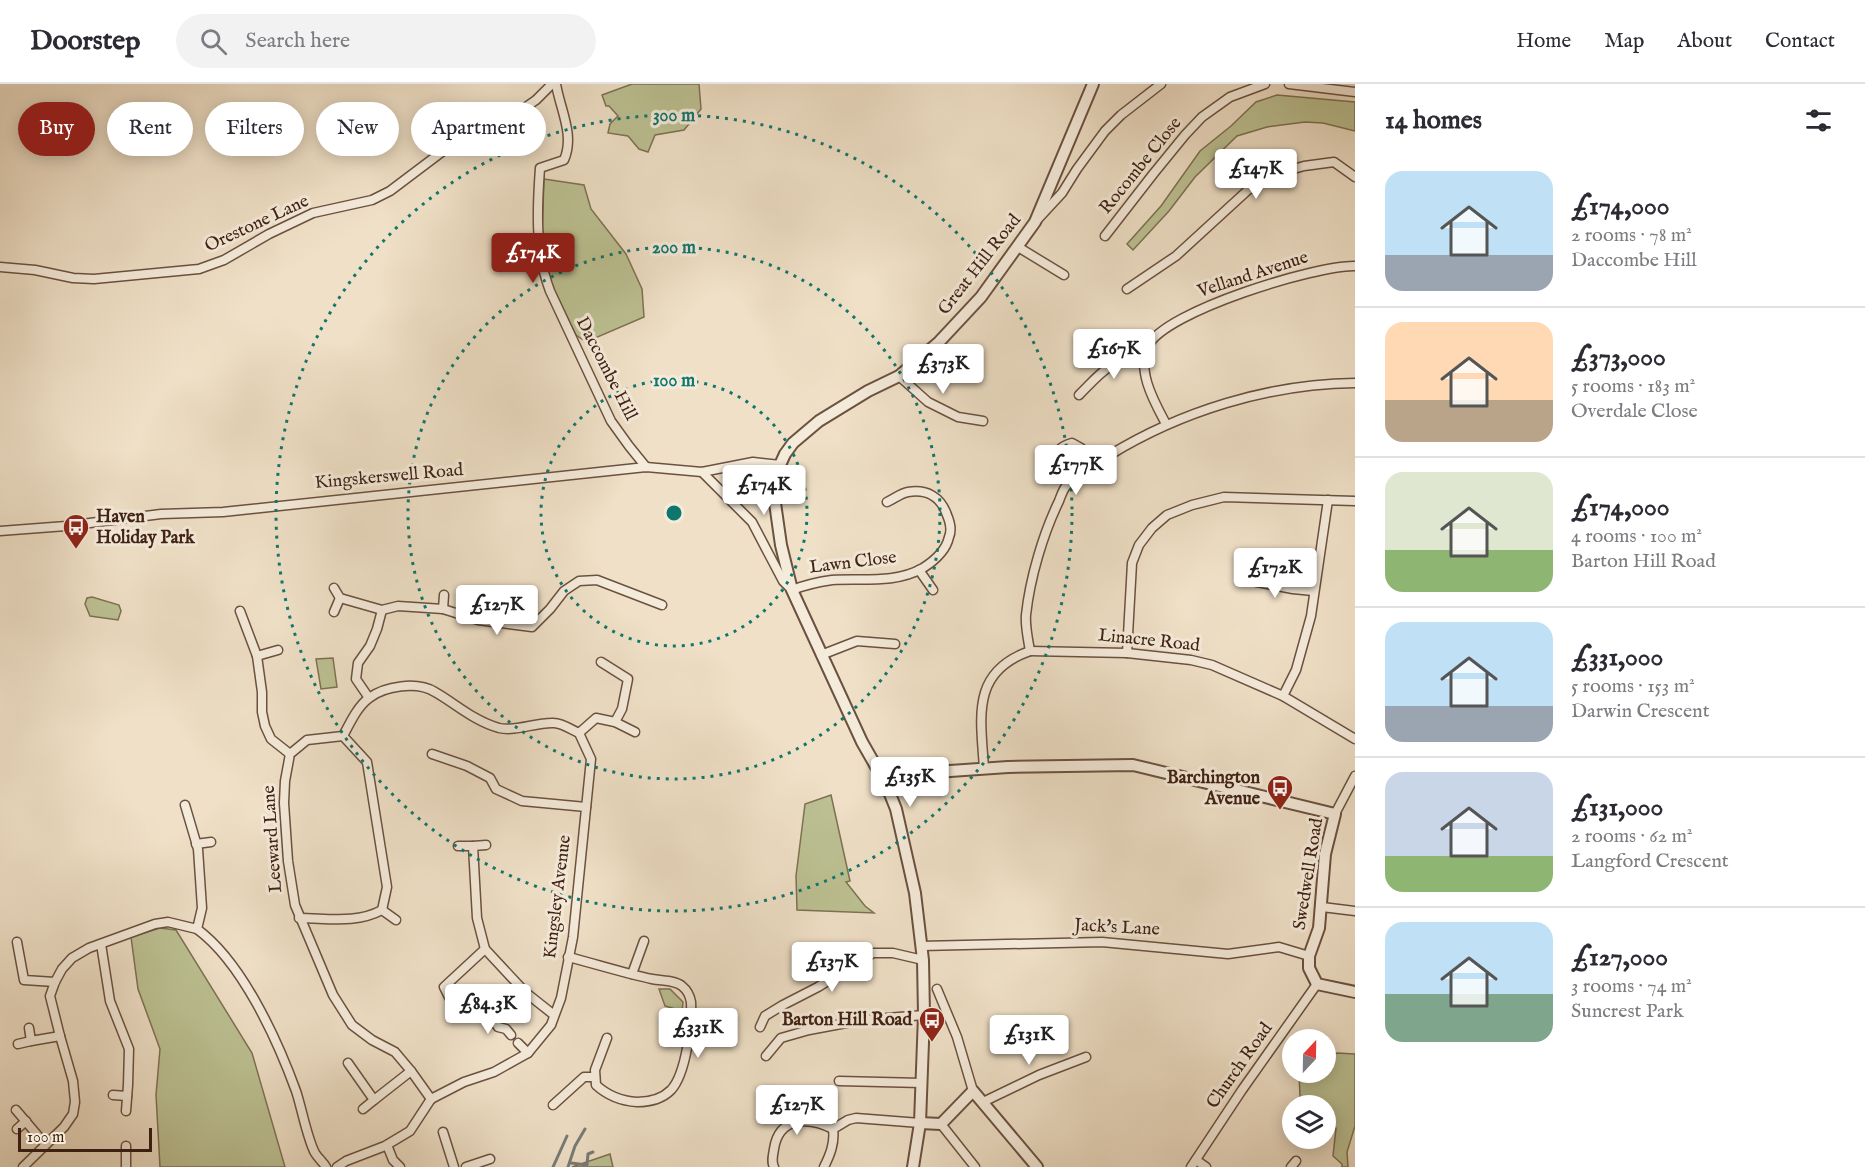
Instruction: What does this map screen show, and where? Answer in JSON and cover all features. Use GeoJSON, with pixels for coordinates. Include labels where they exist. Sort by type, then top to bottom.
{"type":"FeatureCollection","features":[{"type":"Feature","properties":{"kind":"street","name":"Orestone Lane"},"geometry":{"type":"LineString","coordinates":[[0,267],[94,279],[199,269],[224,260],[269,234],[313,213],[372,200],[390,191],[455,142],[476,130],[510,118],[554,84]]}},
{"type":"Feature","properties":{"kind":"street","name":"Daccombe Hill"},"geometry":{"type":"LineString","coordinates":[[554,84],[564,114],[568,146],[564,160],[540,168],[538,231],[543,273],[549,291],[611,421],[646,466]]}},
{"type":"Feature","properties":{"kind":"street","name":"Great Hill Road"},"geometry":{"type":"LineString","coordinates":[[780,465],[794,443],[819,421],[868,391],[899,376],[939,342],[981,297],[1035,222],[1093,84]]}},
{"type":"Feature","properties":{"kind":"street"},"geometry":{"type":"LineString","coordinates":[[1035,222],[1062,193],[1105,131],[1121,115],[1161,84]]}},
{"type":"Feature","properties":{"kind":"street","name":"Rocombe Close"},"geometry":{"type":"LineString","coordinates":[[1105,236],[1185,135],[1203,117],[1230,97],[1265,84]]}},
{"type":"Feature","properties":{"kind":"street"},"geometry":{"type":"LineString","coordinates":[[1289,84],[1355,92]]}},
{"type":"Feature","properties":{"kind":"street"},"geometry":{"type":"LineString","coordinates":[[1127,289],[1176,256],[1248,189],[1276,174],[1304,166],[1334,162],[1355,177]]}},
{"type":"Feature","properties":{"kind":"street"},"geometry":{"type":"LineString","coordinates":[[1018,247],[1064,275]]}},
{"type":"Feature","properties":{"kind":"street","name":"Velland Avenue"},"geometry":{"type":"LineString","coordinates":[[1144,357],[1149,344],[1169,326],[1195,312],[1258,288],[1322,270],[1355,266]]}},
{"type":"Feature","properties":{"kind":"street"},"geometry":{"type":"LineString","coordinates":[[1079,394],[1113,364],[1126,358],[1144,357],[1148,383],[1167,424]]}},
{"type":"Feature","properties":{"kind":"street"},"geometry":{"type":"LineString","coordinates":[[899,376],[928,402],[958,417],[983,421]]}},
{"type":"Feature","properties":{"kind":"street"},"geometry":{"type":"LineString","coordinates":[[984,769],[981,705],[985,690],[998,669],[1018,655],[1030,651],[1026,616],[1032,582],[1048,523],[1066,486],[1130,443],[1167,424],[1247,398],[1329,383],[1355,383]]}},
{"type":"Feature","properties":{"kind":"street"},"geometry":{"type":"LineString","coordinates":[[1049,471],[1058,449],[1072,443],[1081,448],[1095,465]]}},
{"type":"Feature","properties":{"kind":"street","name":"Kingskerswell Road"},"geometry":{"type":"LineString","coordinates":[[0,531],[66,526],[161,514],[223,512],[646,466],[702,472],[753,462],[780,465]]}},
{"type":"Feature","properties":{"kind":"street"},"geometry":{"type":"LineString","coordinates":[[780,465],[775,484],[775,503],[781,546],[792,590],[862,742],[886,784],[896,808],[915,893],[923,960],[924,1015],[920,1123],[914,1167]]}},
{"type":"Feature","properties":{"kind":"street"},"geometry":{"type":"LineString","coordinates":[[702,472],[752,522],[783,581],[792,590]]}},
{"type":"Feature","properties":{"kind":"street","name":"Lawn Close"},"geometry":{"type":"LineString","coordinates":[[792,590],[809,584],[833,580],[877,580],[919,570],[933,561],[944,549],[950,536],[950,522],[944,506],[936,496],[923,491],[905,492],[887,502]]}},
{"type":"Feature","properties":{"kind":"street"},"geometry":{"type":"LineString","coordinates":[[1127,653],[1132,563],[1139,545],[1152,528],[1167,515],[1224,496],[1355,501]]}},
{"type":"Feature","properties":{"kind":"street"},"geometry":{"type":"LineString","coordinates":[[1283,696],[1296,670],[1311,616],[1328,500]]}},
{"type":"Feature","properties":{"kind":"street","name":"Lawn Close"},"geometry":{"type":"LineString","coordinates":[[919,570],[933,590]]}},
{"type":"Feature","properties":{"kind":"street"},"geometry":{"type":"LineString","coordinates":[[1241,579],[1313,591]]}},
{"type":"Feature","properties":{"kind":"street"},"geometry":{"type":"LineString","coordinates":[[334,588],[340,598],[382,610],[398,606],[443,609],[478,620],[532,627],[564,591],[579,581],[597,580],[662,605]]}},
{"type":"Feature","properties":{"kind":"street"},"geometry":{"type":"LineString","coordinates":[[443,609],[444,595]]}},
{"type":"Feature","properties":{"kind":"street"},"geometry":{"type":"LineString","coordinates":[[334,612],[340,598]]}},
{"type":"Feature","properties":{"kind":"street"},"geometry":{"type":"LineString","coordinates":[[369,698],[356,679],[358,663],[377,629],[382,610]]}},
{"type":"Feature","properties":{"kind":"street"},"geometry":{"type":"LineString","coordinates":[[240,611],[257,656],[262,712],[271,739],[290,754],[307,740],[343,736]]}},
{"type":"Feature","properties":{"kind":"street"},"geometry":{"type":"LineString","coordinates":[[821,655],[857,641],[895,644]]}},
{"type":"Feature","properties":{"kind":"street"},"geometry":{"type":"LineString","coordinates":[[257,656],[278,650]]}},
{"type":"Feature","properties":{"kind":"street","name":"Linacre Road"},"geometry":{"type":"LineString","coordinates":[[1030,651],[1127,653],[1212,664],[1283,696],[1355,739]]}},
{"type":"Feature","properties":{"kind":"street"},"geometry":{"type":"LineString","coordinates":[[601,662],[628,679],[622,709],[615,722]]}},
{"type":"Feature","properties":{"kind":"street"},"geometry":{"type":"LineString","coordinates":[[343,736],[358,710],[369,698],[386,690],[412,686],[434,691],[483,723],[502,729],[556,723],[579,734],[591,759],[586,807],[522,801],[496,789],[490,778],[467,766],[432,754]]}},
{"type":"Feature","properties":{"kind":"street"},"geometry":{"type":"LineString","coordinates":[[579,734],[596,718],[615,722],[635,732]]}},
{"type":"Feature","properties":{"kind":"street"},"geometry":{"type":"LineString","coordinates":[[299,918],[359,919],[382,910],[387,887],[367,762],[343,736]]}},
{"type":"Feature","properties":{"kind":"street","name":"Leeward Lane"},"geometry":{"type":"LineString","coordinates":[[290,754],[285,781],[287,850],[299,918],[333,994],[352,1025],[372,1040],[394,1052],[431,1099]]}},
{"type":"Feature","properties":{"kind":"street"},"geometry":{"type":"LineString","coordinates":[[886,784],[950,771],[1133,765],[1335,814]]}},
{"type":"Feature","properties":{"kind":"street","name":"Swedwell Road"},"geometry":{"type":"LineString","coordinates":[[1315,982],[1309,968],[1309,956],[1319,928],[1325,855],[1335,814],[1355,776]]}},
{"type":"Feature","properties":{"kind":"street"},"geometry":{"type":"LineString","coordinates":[[185,805],[196,844],[202,908],[197,929]]}},
{"type":"Feature","properties":{"kind":"street","name":"Kingsley Avenue"},"geometry":{"type":"LineString","coordinates":[[431,1099],[464,1082],[494,1072],[528,1053],[551,1025],[561,998],[573,937],[586,807]]}},
{"type":"Feature","properties":{"kind":"street"},"geometry":{"type":"LineString","coordinates":[[196,844],[211,842]]}},
{"type":"Feature","properties":{"kind":"street"},"geometry":{"type":"LineString","coordinates":[[458,846],[486,845]]}},
{"type":"Feature","properties":{"kind":"street"},"geometry":{"type":"LineString","coordinates":[[473,846],[477,918],[485,950],[525,992],[554,1015]]}},
{"type":"Feature","properties":{"kind":"street"},"geometry":{"type":"LineString","coordinates":[[1322,907],[1355,911]]}},
{"type":"Feature","properties":{"kind":"street"},"geometry":{"type":"LineString","coordinates":[[382,910],[396,920]]}},
{"type":"Feature","properties":{"kind":"street"},"geometry":{"type":"LineString","coordinates":[[23,1167],[64,1127],[73,1114],[74,1081],[50,996],[62,969],[72,957],[101,944],[168,922],[197,929],[208,937],[231,963],[278,1046],[297,1093],[315,1152],[326,1167]]}},
{"type":"Feature","properties":{"kind":"street"},"geometry":{"type":"LineString","coordinates":[[632,974],[644,941]]}},
{"type":"Feature","properties":{"kind":"street"},"geometry":{"type":"LineString","coordinates":[[17,942],[24,980],[55,982]]}},
{"type":"Feature","properties":{"kind":"street","name":"Jack's Lane"},"geometry":{"type":"LineString","coordinates":[[921,946],[1102,942],[1228,954],[1279,947],[1309,956]]}},
{"type":"Feature","properties":{"kind":"street"},"geometry":{"type":"LineString","coordinates":[[101,944],[110,1001],[129,1049],[126,1112]]}},
{"type":"Feature","properties":{"kind":"street"},"geometry":{"type":"LineString","coordinates":[[459,1017],[444,987],[471,960],[485,950]]}},
{"type":"Feature","properties":{"kind":"street"},"geometry":{"type":"LineString","coordinates":[[760,1027],[765,1016],[873,953],[893,953],[923,960]]}},
{"type":"Feature","properties":{"kind":"street"},"geometry":{"type":"LineString","coordinates":[[568,957],[654,980],[680,984],[687,991],[691,1000],[688,1044],[679,1077],[671,1090],[660,1098],[647,1102],[626,1101],[604,1092],[596,1085],[595,1070],[607,1038]]}},
{"type":"Feature","properties":{"kind":"street"},"geometry":{"type":"LineString","coordinates":[[1315,982],[1355,992]]}},
{"type":"Feature","properties":{"kind":"street","name":"Church Road"},"geometry":{"type":"LineString","coordinates":[[1194,1163],[1315,982]]}},
{"type":"Feature","properties":{"kind":"street"},"geometry":{"type":"LineString","coordinates":[[937,989],[957,1037],[973,1091],[1037,1167]]}},
{"type":"Feature","properties":{"kind":"street"},"geometry":{"type":"LineString","coordinates":[[490,1014],[498,1027],[506,1029],[528,1053]]}},
{"type":"Feature","properties":{"kind":"street"},"geometry":{"type":"LineString","coordinates":[[766,1056],[781,1038],[809,1030],[862,1020],[924,1015]]}},
{"type":"Feature","properties":{"kind":"street"},"geometry":{"type":"LineString","coordinates":[[29,1028],[31,1041]]}},
{"type":"Feature","properties":{"kind":"street"},"geometry":{"type":"LineString","coordinates":[[18,1044],[60,1036]]}},
{"type":"Feature","properties":{"kind":"street"},"geometry":{"type":"LineString","coordinates":[[983,1102],[1041,1074],[1086,1057]]}},
{"type":"Feature","properties":{"kind":"street"},"geometry":{"type":"LineString","coordinates":[[348,1063],[374,1100]]}},
{"type":"Feature","properties":{"kind":"street"},"geometry":{"type":"LineString","coordinates":[[363,1109],[411,1071]]}},
{"type":"Feature","properties":{"kind":"street"},"geometry":{"type":"LineString","coordinates":[[553,1105],[584,1077],[595,1077]]}},
{"type":"Feature","properties":{"kind":"street"},"geometry":{"type":"LineString","coordinates":[[839,1082],[922,1083]]}},
{"type":"Feature","properties":{"kind":"street"},"geometry":{"type":"LineString","coordinates":[[833,1130],[848,1120],[856,1118],[941,1124],[973,1091]]}},
{"type":"Feature","properties":{"kind":"street"},"geometry":{"type":"LineString","coordinates":[[113,1095],[127,1096]]}},
{"type":"Feature","properties":{"kind":"street"},"geometry":{"type":"LineString","coordinates":[[337,1167],[346,1161],[387,1145],[410,1131],[431,1099]]}},
{"type":"Feature","properties":{"kind":"street"},"geometry":{"type":"LineString","coordinates":[[16,1110],[45,1144]]}},
{"type":"Feature","properties":{"kind":"street"},"geometry":{"type":"LineString","coordinates":[[17,1129],[26,1121]]}},
{"type":"Feature","properties":{"kind":"street"},"geometry":{"type":"LineString","coordinates":[[774,1167],[772,1162],[776,1140],[782,1129],[790,1123],[820,1123],[833,1130]]}},
{"type":"Feature","properties":{"kind":"street"},"geometry":{"type":"LineString","coordinates":[[941,1124],[975,1167]]}},
{"type":"Feature","properties":{"kind":"street"},"geometry":{"type":"LineString","coordinates":[[824,1167],[834,1137],[833,1130]]}},
{"type":"Feature","properties":{"kind":"street"},"geometry":{"type":"LineString","coordinates":[[444,1132],[454,1167]]}},
{"type":"Feature","properties":{"kind":"street"},"geometry":{"type":"LineString","coordinates":[[387,1145],[393,1160],[400,1167]]}},
{"type":"Feature","properties":{"kind":"street"},"geometry":{"type":"LineString","coordinates":[[126,1146],[126,1167]]}},
{"type":"Feature","properties":{"kind":"street"},"geometry":{"type":"LineString","coordinates":[[466,1167],[490,1159]]}},
{"type":"Feature","properties":{"kind":"street"},"geometry":{"type":"LineString","coordinates":[[1194,1163],[1206,1167]]}},
{"type":"Feature","properties":{"kind":"green space"},"geometry":{"type":"Polygon","coordinates":[[[632,84],[699,84],[701,109],[684,130],[655,135],[648,152],[639,149],[628,136],[608,133],[610,124],[618,116],[609,106],[606,106],[602,95],[632,84]]]}},
{"type":"Feature","properties":{"kind":"green space"},"geometry":{"type":"Polygon","coordinates":[[[1277,95],[1355,102],[1355,131],[1323,123],[1305,122],[1267,127],[1237,136],[1195,177],[1169,211],[1133,250],[1127,244],[1161,206],[1200,151],[1256,102],[1277,95]]]}},
{"type":"Feature","properties":{"kind":"green space"},"geometry":{"type":"Polygon","coordinates":[[[544,179],[584,185],[591,209],[626,254],[642,289],[644,317],[586,342],[576,335],[548,278],[542,236],[544,179]]]}},
{"type":"Feature","properties":{"kind":"green space"},"geometry":{"type":"Polygon","coordinates":[[[92,597],[119,605],[121,611],[118,620],[90,616],[85,604],[87,598],[92,597]]]}},
{"type":"Feature","properties":{"kind":"green space"},"geometry":{"type":"Polygon","coordinates":[[[333,658],[337,687],[321,689],[316,659],[333,658]]]}},
{"type":"Feature","properties":{"kind":"green space"},"geometry":{"type":"Polygon","coordinates":[[[831,795],[850,881],[846,882],[865,906],[874,913],[797,910],[796,876],[805,804],[831,795]]]}},
{"type":"Feature","properties":{"kind":"green space"},"geometry":{"type":"Polygon","coordinates":[[[160,928],[176,930],[252,1053],[285,1167],[160,1167],[156,1095],[160,1049],[138,989],[131,937],[160,928]]]}},
{"type":"Feature","properties":{"kind":"green space"},"geometry":{"type":"Polygon","coordinates":[[[659,989],[670,989],[683,1002],[682,1011],[665,1006],[659,989]]]}},
{"type":"Feature","properties":{"kind":"green space"},"geometry":{"type":"Polygon","coordinates":[[[1336,1054],[1355,1054],[1355,1126],[1347,1152],[1348,1167],[1342,1167],[1342,1164],[1333,1156],[1334,1149],[1336,1149],[1336,1095],[1300,1095],[1299,1083],[1336,1083],[1336,1054]]]}},
{"type":"Feature","properties":{"kind":"green space"},"geometry":{"type":"Polygon","coordinates":[[[610,1154],[613,1167],[572,1167],[610,1154]]]}},
{"type":"Feature","properties":{"kind":"waterway"},"geometry":{"type":"LineString","coordinates":[[568,1167],[575,1146],[585,1129]]}},
{"type":"Feature","properties":{"kind":"waterway"},"geometry":{"type":"LineString","coordinates":[[553,1167],[567,1136]]}},
{"type":"Feature","properties":{"kind":"waterway"},"geometry":{"type":"LineString","coordinates":[[571,1163],[587,1165],[588,1154],[593,1152]]}},
{"type":"Feature","properties":{"kind":"place","name":"Haven Holiday Park"},"geometry":{"type":"Point","coordinates":[76,550]}},
{"type":"Feature","properties":{"kind":"place","name":"Barchington Avenue"},"geometry":{"type":"Point","coordinates":[1280,811]}},
{"type":"Feature","properties":{"kind":"place","name":"Barton Hill Road"},"geometry":{"type":"Point","coordinates":[932,1043]}}]}
